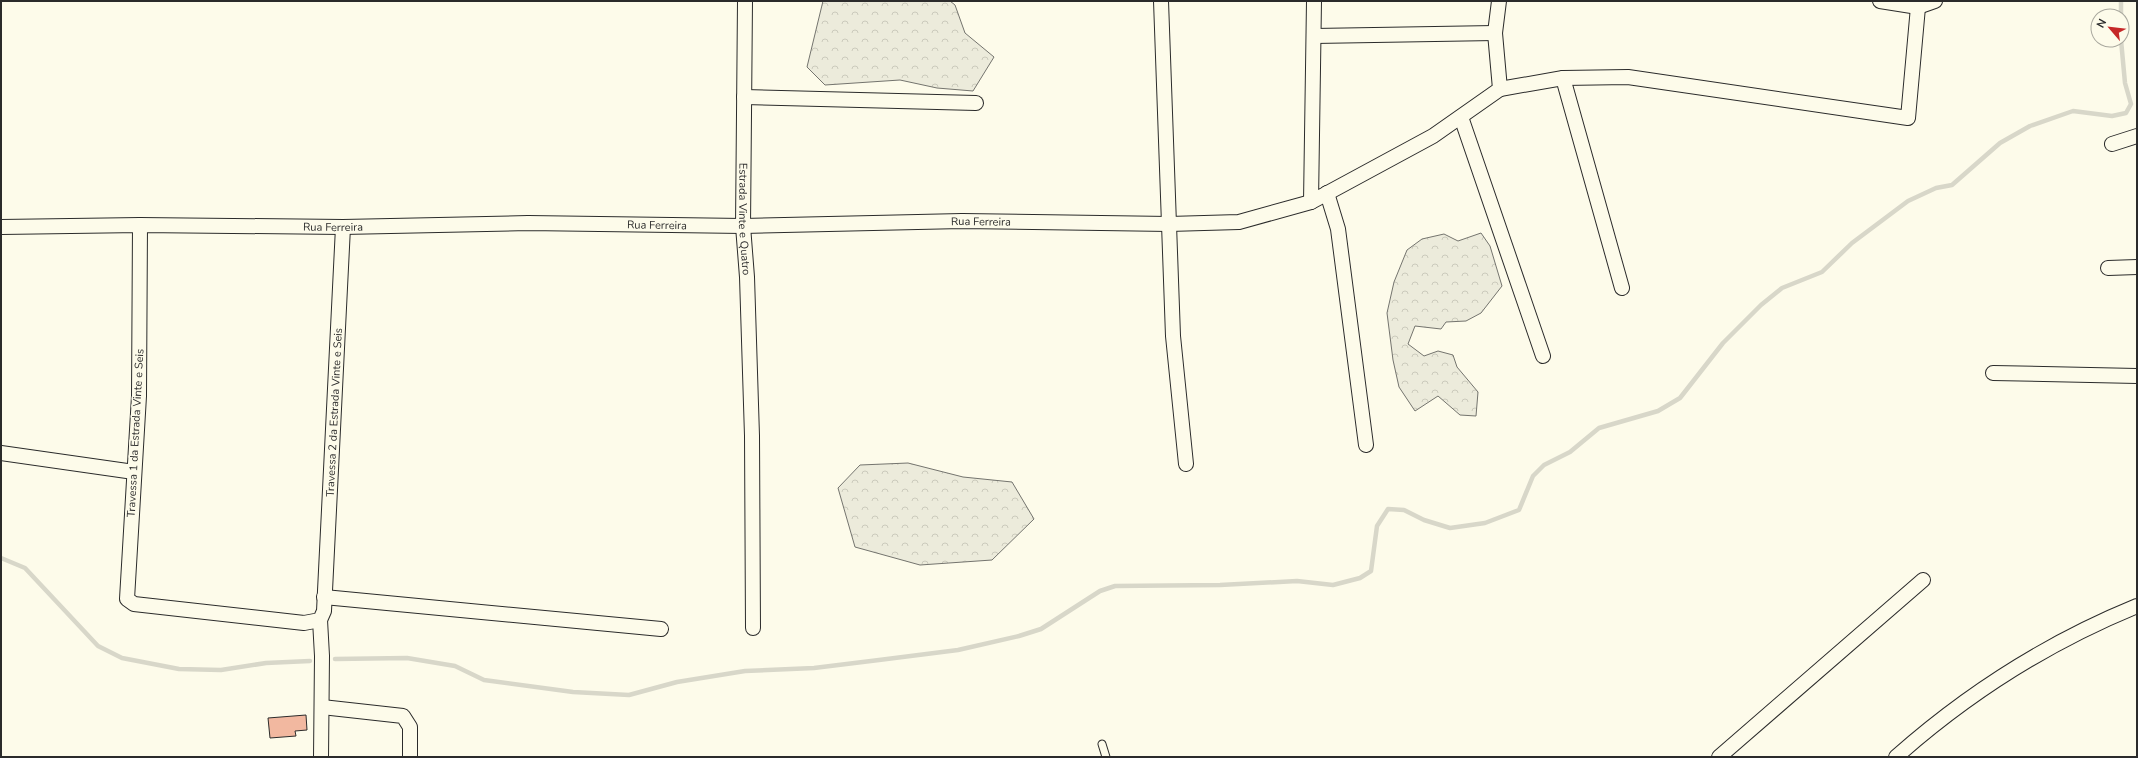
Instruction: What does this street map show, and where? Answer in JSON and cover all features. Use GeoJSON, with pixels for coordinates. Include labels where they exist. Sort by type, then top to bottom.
{"type":"FeatureCollection","features":[{"type":"Feature","properties":{"kind":"street","name":"Estrada Vinte e Quatro"},"geometry":{"type":"LineString","coordinates":[[745,1],[743,226],[748,285],[752,436],[753,628]]}},
{"type":"Feature","properties":{"kind":"street"},"geometry":{"type":"LineString","coordinates":[[1161,1],[1172,336],[1186,464]]}},
{"type":"Feature","properties":{"kind":"street"},"geometry":{"type":"LineString","coordinates":[[1311,202],[1314,1]]}},
{"type":"Feature","properties":{"kind":"street"},"geometry":{"type":"LineString","coordinates":[[1499,1],[1495,33],[1500,89],[1563,78],[1628,77],[1908,118],[1918,7]]}},
{"type":"Feature","properties":{"kind":"street"},"geometry":{"type":"LineString","coordinates":[[1880,1],[1918,7],[1935,1]]}},
{"type":"Feature","properties":{"kind":"street"},"geometry":{"type":"LineString","coordinates":[[1314,36],[1495,33]]}},
{"type":"Feature","properties":{"kind":"street"},"geometry":{"type":"LineString","coordinates":[[1563,78],[1622,288]]}},
{"type":"Feature","properties":{"kind":"street","name":"Rua Ferreira"},"geometry":{"type":"LineString","coordinates":[[1,227],[140,225],[343,227],[528,223],[743,226],[962,221],[1169,224],[1239,222],[1311,202],[1432,136],[1500,89]]}},
{"type":"Feature","properties":{"kind":"street"},"geometry":{"type":"LineString","coordinates":[[744,97],[976,103]]}},
{"type":"Feature","properties":{"kind":"street"},"geometry":{"type":"LineString","coordinates":[[1461,117],[1544,356]]}},
{"type":"Feature","properties":{"kind":"street"},"geometry":{"type":"LineString","coordinates":[[2112,144],[2137,136]]}},
{"type":"Feature","properties":{"kind":"street"},"geometry":{"type":"LineString","coordinates":[[1327,193],[1338,229],[1366,445]]}},
{"type":"Feature","properties":{"kind":"street","name":"Travessa 1 da Estrada Vinte e Seis"},"geometry":{"type":"LineString","coordinates":[[140,225],[140,396],[126,593],[127,599],[134,604],[304,623],[320,620]]}},
{"type":"Feature","properties":{"kind":"street","name":"Travessa 2 da Estrada Vinte e Seis"},"geometry":{"type":"LineString","coordinates":[[322,757],[322,656],[320,620],[324,611],[343,227]]}},
{"type":"Feature","properties":{"kind":"street"},"geometry":{"type":"LineString","coordinates":[[2108,268],[2137,267]]}},
{"type":"Feature","properties":{"kind":"street"},"geometry":{"type":"LineString","coordinates":[[1993,373],[2137,376]]}},
{"type":"Feature","properties":{"kind":"street"},"geometry":{"type":"LineString","coordinates":[[1,453],[134,472]]}},
{"type":"Feature","properties":{"kind":"street"},"geometry":{"type":"LineString","coordinates":[[1719,757],[1923,580]]}},
{"type":"Feature","properties":{"kind":"street"},"geometry":{"type":"LineString","coordinates":[[324,597],[661,629]]}},
{"type":"Feature","properties":{"kind":"street"},"geometry":{"type":"LineString","coordinates":[[1896,757],[1929,728],[2014,668],[2105,619],[2137,606]]}},
{"type":"Feature","properties":{"kind":"street"},"geometry":{"type":"LineString","coordinates":[[322,707],[403,716],[410,727],[410,757]]}},
{"type":"Feature","properties":{"kind":"lane"},"geometry":{"type":"LineString","coordinates":[[1102,744],[1106,757]]}},
{"type":"Feature","properties":{"kind":"green space"},"geometry":{"type":"Polygon","coordinates":[[[823,1],[950,1],[955,5],[965,33],[994,57],[973,91],[937,88],[900,80],[825,85],[807,67],[823,1]]]}},
{"type":"Feature","properties":{"kind":"green space"},"geometry":{"type":"Polygon","coordinates":[[[1481,233],[1490,246],[1502,286],[1481,313],[1466,321],[1446,322],[1441,329],[1415,326],[1408,344],[1424,356],[1438,351],[1453,355],[1457,367],[1478,392],[1476,416],[1460,415],[1438,396],[1415,411],[1399,387],[1393,360],[1387,313],[1394,282],[1407,250],[1422,239],[1444,234],[1458,241],[1481,233]]]}},
{"type":"Feature","properties":{"kind":"green space"},"geometry":{"type":"Polygon","coordinates":[[[908,463],[963,477],[1012,482],[1034,519],[992,560],[920,565],[855,547],[838,488],[860,465],[908,463]]]}},
{"type":"Feature","properties":{"kind":"building"},"geometry":{"type":"Polygon","coordinates":[[[306,715],[307,730],[295,731],[296,736],[270,738],[268,718],[306,715]]]}},
{"type":"Feature","properties":{"kind":"waterway"},"geometry":{"type":"LineString","coordinates":[[2121,1],[2121,8]]}},
{"type":"Feature","properties":{"kind":"waterway"},"geometry":{"type":"LineString","coordinates":[[335,659],[407,658],[455,666],[484,680],[573,692],[629,695],[677,682],[745,671],[814,668],[958,650],[1019,636],[1041,629],[1100,591],[1115,586],[1220,585],[1297,581],[1333,585],[1360,578],[1371,571],[1377,526],[1388,509],[1404,510],[1424,520],[1450,528],[1485,523],[1519,510],[1533,476],[1544,465],[1570,452],[1599,428],[1658,411],[1680,398],[1723,343],[1761,305],[1782,288],[1822,272],[1852,243],[1908,201],[1936,188],[1952,185],[2000,143],[2030,126],[2073,111],[2112,116],[2126,113],[2131,104],[2125,83],[2122,48]]}},
{"type":"Feature","properties":{"kind":"waterway"},"geometry":{"type":"LineString","coordinates":[[1,558],[25,568],[98,646],[122,658],[179,669],[221,670],[266,663],[310,661]]}}]}
